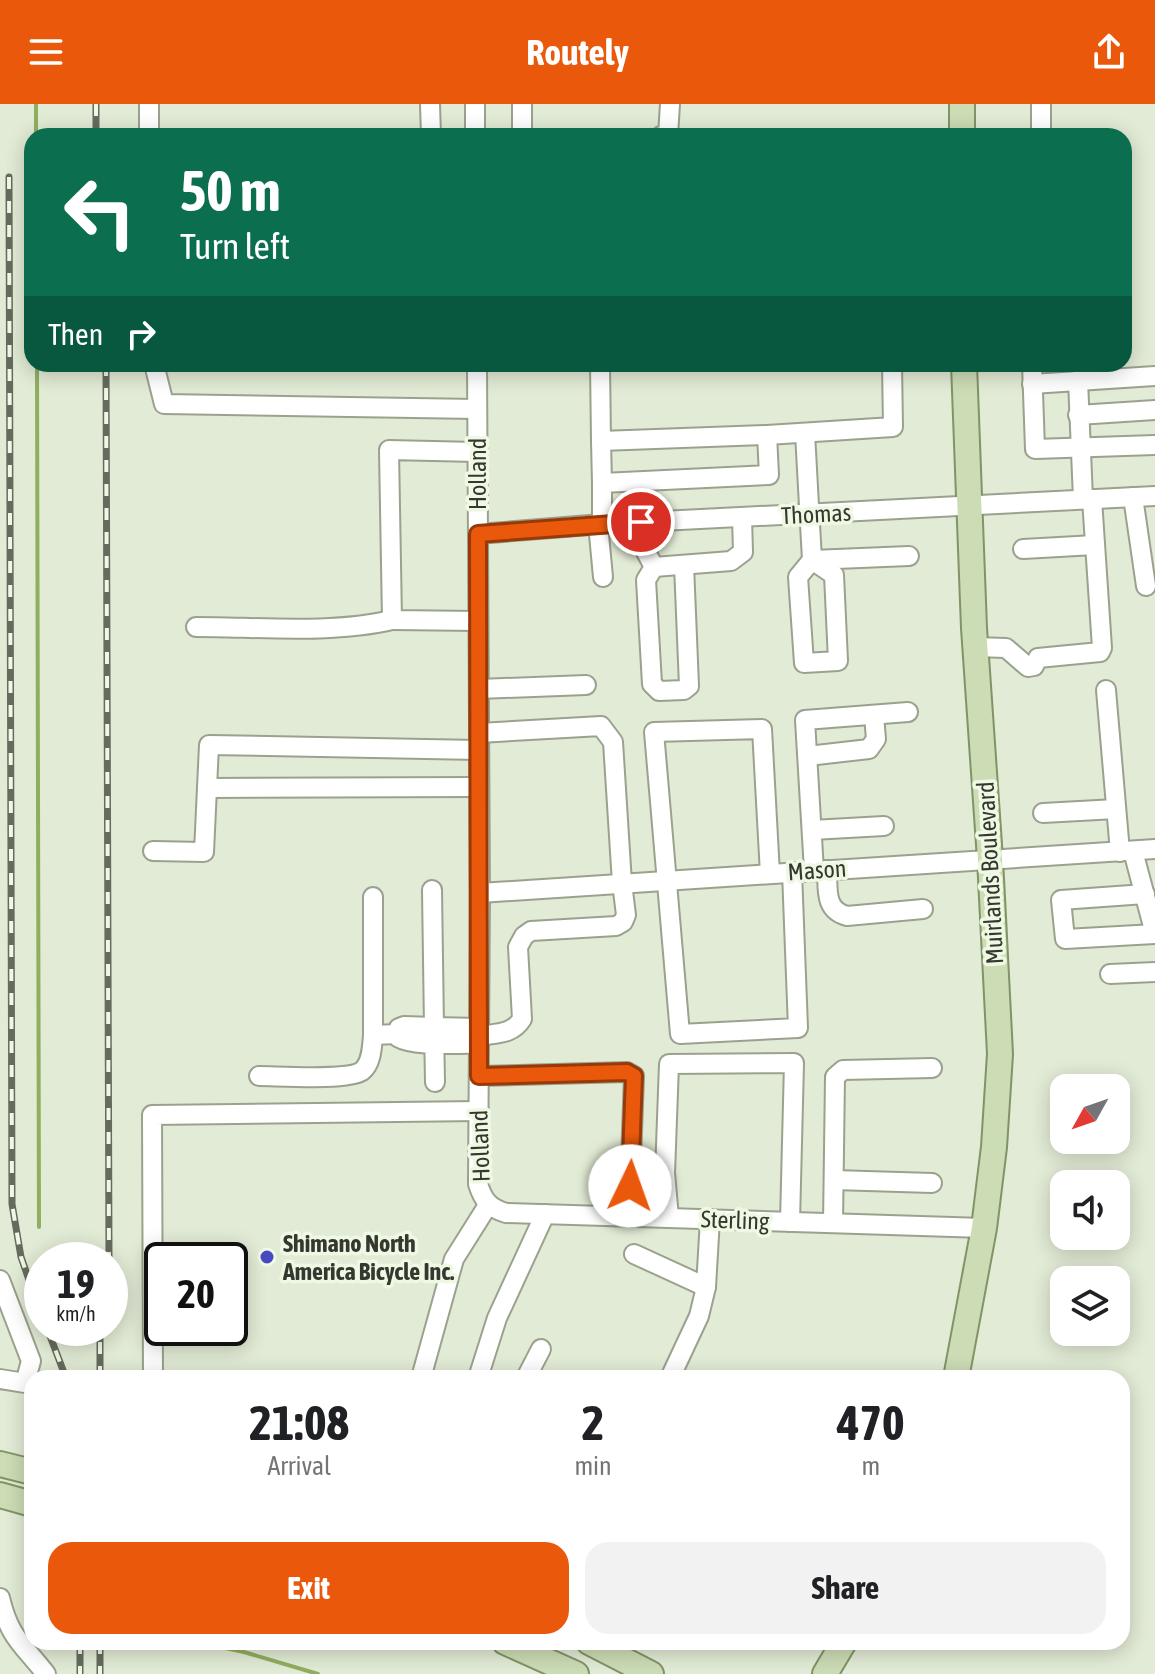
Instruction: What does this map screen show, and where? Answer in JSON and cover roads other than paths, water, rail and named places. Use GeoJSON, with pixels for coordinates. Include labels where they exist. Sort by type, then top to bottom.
{"type":"FeatureCollection","features":[{"type":"Feature","properties":{"kind":"main road"},"geometry":{"type":"LineString","coordinates":[[962,104],[962,128]]}},
{"type":"Feature","properties":{"kind":"main road","name":"Muirlands Boulevard"},"geometry":{"type":"LineString","coordinates":[[957,1370],[984,1228],[994,1147],[1000,1054],[975,647],[964,372]]}},
{"type":"Feature","properties":{"kind":"main road"},"geometry":{"type":"LineString","coordinates":[[0,1464],[24,1470]]}},
{"type":"Feature","properties":{"kind":"main road"},"geometry":{"type":"LineString","coordinates":[[0,1495],[24,1502]]}},
{"type":"Feature","properties":{"kind":"main road"},"geometry":{"type":"LineString","coordinates":[[523,1650],[576,1674]]}},
{"type":"Feature","properties":{"kind":"main road"},"geometry":{"type":"LineString","coordinates":[[604,1650],[651,1674]]}},
{"type":"Feature","properties":{"kind":"main road"},"geometry":{"type":"LineString","coordinates":[[825,1674],[839,1650]]}},
{"type":"Feature","properties":{"kind":"street"},"geometry":{"type":"LineString","coordinates":[[149,104],[149,128]]}},
{"type":"Feature","properties":{"kind":"street"},"geometry":{"type":"LineString","coordinates":[[430,104],[431,128]]}},
{"type":"Feature","properties":{"kind":"street"},"geometry":{"type":"LineString","coordinates":[[475,104],[475,128]]}},
{"type":"Feature","properties":{"kind":"street"},"geometry":{"type":"LineString","coordinates":[[522,104],[522,128]]}},
{"type":"Feature","properties":{"kind":"street"},"geometry":{"type":"LineString","coordinates":[[668,128],[670,104]]}},
{"type":"Feature","properties":{"kind":"street"},"geometry":{"type":"LineString","coordinates":[[1041,104],[1041,128]]}},
{"type":"Feature","properties":{"kind":"street"},"geometry":{"type":"LineString","coordinates":[[156,372],[164,404],[477,409]]}},
{"type":"Feature","properties":{"kind":"street","name":"Holland"},"geometry":{"type":"LineString","coordinates":[[477,372],[478,1184],[488,1205]]}},
{"type":"Feature","properties":{"kind":"street"},"geometry":{"type":"LineString","coordinates":[[600,372],[603,577]]}},
{"type":"Feature","properties":{"kind":"street"},"geometry":{"type":"LineString","coordinates":[[601,441],[893,427],[892,372]]}},
{"type":"Feature","properties":{"kind":"street"},"geometry":{"type":"LineString","coordinates":[[1032,372],[1035,449],[1155,445]]}},
{"type":"Feature","properties":{"kind":"street"},"geometry":{"type":"LineString","coordinates":[[1032,384],[1155,376]]}},
{"type":"Feature","properties":{"kind":"street"},"geometry":{"type":"LineString","coordinates":[[975,647],[1003,647],[1028,667],[1034,666],[1038,658],[1100,652],[1102,648],[1095,545],[1079,448],[1078,380]]}},
{"type":"Feature","properties":{"kind":"street"},"geometry":{"type":"LineString","coordinates":[[1078,415],[1155,410]]}},
{"type":"Feature","properties":{"kind":"street"},"geometry":{"type":"LineString","coordinates":[[805,433],[812,560],[798,577],[804,663],[838,661],[834,575],[812,560]]}},
{"type":"Feature","properties":{"kind":"street"},"geometry":{"type":"LineString","coordinates":[[602,483],[769,475],[767,435]]}},
{"type":"Feature","properties":{"kind":"street"},"geometry":{"type":"LineString","coordinates":[[392,620],[389,450],[477,452]]}},
{"type":"Feature","properties":{"kind":"street","name":"Thomas"},"geometry":{"type":"LineString","coordinates":[[478,534],[600,524],[1155,496]]}},
{"type":"Feature","properties":{"kind":"street"},"geometry":{"type":"LineString","coordinates":[[1133,497],[1147,541],[1146,586]]}},
{"type":"Feature","properties":{"kind":"street"},"geometry":{"type":"LineString","coordinates":[[654,567],[731,561],[743,552],[742,518]]}},
{"type":"Feature","properties":{"kind":"street"},"geometry":{"type":"LineString","coordinates":[[641,522],[645,550],[654,567]]}},
{"type":"Feature","properties":{"kind":"street"},"geometry":{"type":"LineString","coordinates":[[1023,549],[1095,545]]}},
{"type":"Feature","properties":{"kind":"street"},"geometry":{"type":"LineString","coordinates":[[812,560],[909,556]]}},
{"type":"Feature","properties":{"kind":"street"},"geometry":{"type":"LineString","coordinates":[[654,567],[646,580],[652,684],[659,691],[684,690],[689,686],[684,565]]}},
{"type":"Feature","properties":{"kind":"street"},"geometry":{"type":"LineString","coordinates":[[196,627],[340,627],[368,626],[392,620],[478,621]]}},
{"type":"Feature","properties":{"kind":"street"},"geometry":{"type":"LineString","coordinates":[[479,689],[586,685]]}},
{"type":"Feature","properties":{"kind":"street"},"geometry":{"type":"LineString","coordinates":[[1106,690],[1116,809],[1126,852],[1145,894],[1155,934],[1065,939],[1061,900],[1145,894]]}},
{"type":"Feature","properties":{"kind":"street"},"geometry":{"type":"LineString","coordinates":[[908,712],[805,720],[812,830],[829,904],[836,913],[847,916],[923,909]]}},
{"type":"Feature","properties":{"kind":"street"},"geometry":{"type":"LineString","coordinates":[[808,756],[869,749],[876,739],[874,716]]}},
{"type":"Feature","properties":{"kind":"street"},"geometry":{"type":"LineString","coordinates":[[153,851],[204,852],[209,745],[479,741],[601,726],[613,742],[626,915],[623,922],[616,926],[531,931],[524,936],[518,947],[522,1019],[510,1032],[479,1036],[434,1034],[404,1026],[399,1028],[398,1034],[373,1035]]}},
{"type":"Feature","properties":{"kind":"street"},"geometry":{"type":"LineString","coordinates":[[770,874],[762,729],[654,732],[680,1034],[798,1028],[792,872]]}},
{"type":"Feature","properties":{"kind":"street"},"geometry":{"type":"LineString","coordinates":[[207,788],[479,787]]}},
{"type":"Feature","properties":{"kind":"street"},"geometry":{"type":"LineString","coordinates":[[1043,813],[1116,809]]}},
{"type":"Feature","properties":{"kind":"street"},"geometry":{"type":"LineString","coordinates":[[812,830],[884,826]]}},
{"type":"Feature","properties":{"kind":"street","name":"Mason"},"geometry":{"type":"LineString","coordinates":[[480,893],[1155,849]]}},
{"type":"Feature","properties":{"kind":"street"},"geometry":{"type":"LineString","coordinates":[[432,890],[435,1082]]}},
{"type":"Feature","properties":{"kind":"street"},"geometry":{"type":"LineString","coordinates":[[259,1076],[348,1076],[362,1070],[370,1059],[373,1035],[373,897]]}},
{"type":"Feature","properties":{"kind":"street"},"geometry":{"type":"LineString","coordinates":[[1110,974],[1155,972]]}},
{"type":"Feature","properties":{"kind":"street"},"geometry":{"type":"LineString","coordinates":[[669,1218],[665,1173],[669,1064],[794,1063],[790,1222]]}},
{"type":"Feature","properties":{"kind":"street"},"geometry":{"type":"LineString","coordinates":[[833,1223],[835,1077],[843,1070],[932,1068]]}},
{"type":"Feature","properties":{"kind":"street"},"geometry":{"type":"LineString","coordinates":[[479,1076],[627,1072],[634,1076],[629,1217]]}},
{"type":"Feature","properties":{"kind":"street"},"geometry":{"type":"LineString","coordinates":[[153,1370],[152,1115],[479,1111]]}},
{"type":"Feature","properties":{"kind":"street"},"geometry":{"type":"LineString","coordinates":[[834,1180],[932,1183]]}},
{"type":"Feature","properties":{"kind":"street"},"geometry":{"type":"LineString","coordinates":[[423,1370],[454,1259],[488,1205]]}},
{"type":"Feature","properties":{"kind":"street","name":"Sterling"},"geometry":{"type":"LineString","coordinates":[[488,1205],[506,1213],[984,1228]]}},
{"type":"Feature","properties":{"kind":"street"},"geometry":{"type":"LineString","coordinates":[[481,1370],[497,1318],[545,1214]]}},
{"type":"Feature","properties":{"kind":"street"},"geometry":{"type":"LineString","coordinates":[[674,1370],[699,1316],[706,1287],[710,1219]]}},
{"type":"Feature","properties":{"kind":"street"},"geometry":{"type":"LineString","coordinates":[[634,1254],[706,1287]]}},
{"type":"Feature","properties":{"kind":"street"},"geometry":{"type":"LineString","coordinates":[[0,1280],[31,1361],[29,1370]]}},
{"type":"Feature","properties":{"kind":"street"},"geometry":{"type":"LineString","coordinates":[[530,1370],[541,1349]]}},
{"type":"Feature","properties":{"kind":"street"},"geometry":{"type":"LineString","coordinates":[[0,1379],[24,1383]]}},
{"type":"Feature","properties":{"kind":"street"},"geometry":{"type":"LineString","coordinates":[[0,1598],[5,1620],[16,1642],[46,1674]]}},
{"type":"Feature","properties":{"kind":"waterway"},"geometry":{"type":"LineString","coordinates":[[36,104],[36,128]]}},
{"type":"Feature","properties":{"kind":"waterway"},"geometry":{"type":"LineString","coordinates":[[37,372],[39,1227]]}},
{"type":"Feature","properties":{"kind":"waterway"},"geometry":{"type":"LineString","coordinates":[[235,1650],[318,1674]]}},
{"type":"Feature","properties":{"kind":"railway"},"geometry":{"type":"LineString","coordinates":[[96,104],[96,128]]}},
{"type":"Feature","properties":{"kind":"railway"},"geometry":{"type":"LineString","coordinates":[[9,177],[12,1204],[24,1266]]}},
{"type":"Feature","properties":{"kind":"railway"},"geometry":{"type":"LineString","coordinates":[[106,372],[109,1242]]}},
{"type":"Feature","properties":{"kind":"railway"},"geometry":{"type":"LineString","coordinates":[[54,1346],[63,1370]]}},
{"type":"Feature","properties":{"kind":"railway"},"geometry":{"type":"LineString","coordinates":[[100,1346],[100,1370]]}},
{"type":"Feature","properties":{"kind":"railway"},"geometry":{"type":"LineString","coordinates":[[80,1650],[80,1674]]}},
{"type":"Feature","properties":{"kind":"railway"},"geometry":{"type":"LineString","coordinates":[[100,1650],[100,1674]]}},
{"type":"Feature","properties":{"kind":"place","name":"Shimano North America Bicycle Inc."},"geometry":{"type":"Point","coordinates":[267,1257]}}]}
